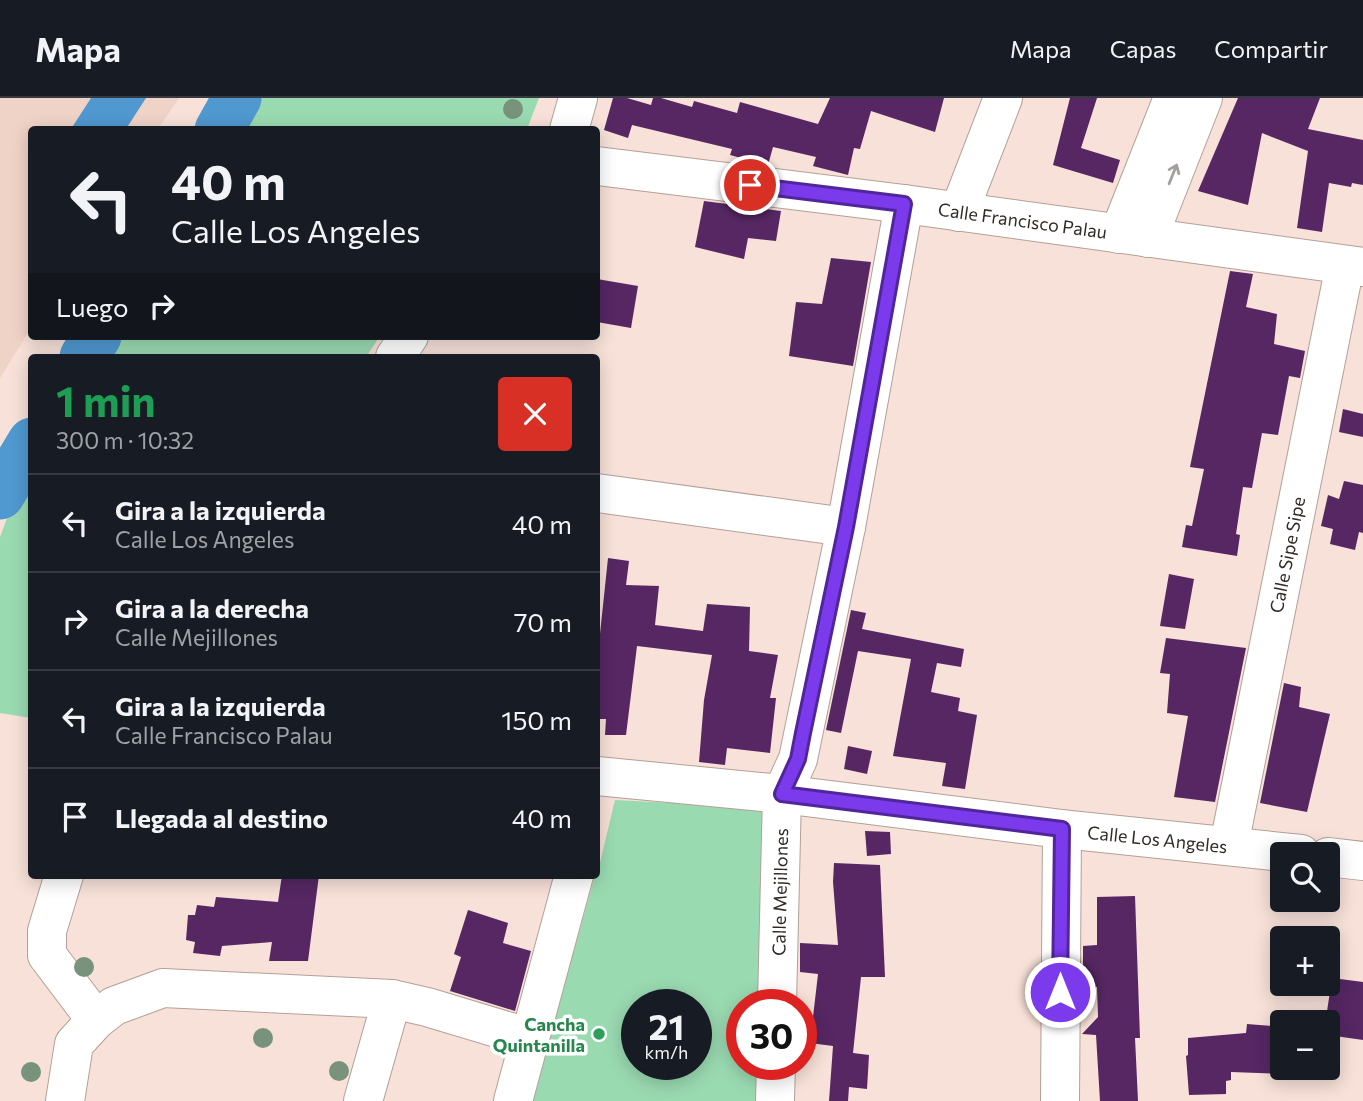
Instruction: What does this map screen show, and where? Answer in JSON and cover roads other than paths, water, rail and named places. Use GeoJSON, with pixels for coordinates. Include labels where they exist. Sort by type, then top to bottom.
{"type":"FeatureCollection","features":[{"type":"Feature","properties":{"kind":"street"},"geometry":{"type":"LineString","coordinates":[[570,126],[578,98]]}},
{"type":"Feature","properties":{"kind":"street"},"geometry":{"type":"LineString","coordinates":[[959,212],[1003,98]]}},
{"type":"Feature","properties":{"kind":"street"},"geometry":{"type":"LineString","coordinates":[[1133,236],[1173,98]]}},
{"type":"Feature","properties":{"kind":"street"},"geometry":{"type":"LineString","coordinates":[[1133,236],[1203,98]]}},
{"type":"Feature","properties":{"kind":"street","name":"Calle Francisco Palau"},"geometry":{"type":"LineString","coordinates":[[600,166],[904,204],[1354,266]]}},
{"type":"Feature","properties":{"kind":"street","name":"Calle Mejillones"},"geometry":{"type":"LineString","coordinates":[[777,989],[782,794],[798,759],[846,527],[904,204]]}},
{"type":"Feature","properties":{"kind":"street","name":"Calle Sipe Sipe"},"geometry":{"type":"LineString","coordinates":[[1228,845],[1354,266]]}},
{"type":"Feature","properties":{"kind":"street"},"geometry":{"type":"LineString","coordinates":[[600,493],[846,527]]}},
{"type":"Feature","properties":{"kind":"street","name":"Calle Los Angeles"},"geometry":{"type":"LineString","coordinates":[[600,780],[782,794],[1062,829],[1270,850]]}},
{"type":"Feature","properties":{"kind":"street"},"geometry":{"type":"LineString","coordinates":[[1060,1101],[1062,829]]}},
{"type":"Feature","properties":{"kind":"street"},"geometry":{"type":"LineString","coordinates":[[1340,858],[1363,861]]}},
{"type":"Feature","properties":{"kind":"street"},"geometry":{"type":"LineString","coordinates":[[63,879],[47,931],[47,955],[96,1020]]}},
{"type":"Feature","properties":{"kind":"street"},"geometry":{"type":"LineString","coordinates":[[513,1101],[573,879]]}},
{"type":"Feature","properties":{"kind":"street"},"geometry":{"type":"LineString","coordinates":[[65,1101],[74,1044],[96,1020],[114,1006],[163,988],[391,999],[530,1038]]}},
{"type":"Feature","properties":{"kind":"street"},"geometry":{"type":"LineString","coordinates":[[363,1101],[391,999]]}},
{"type":"Feature","properties":{"kind":"street"},"geometry":{"type":"LineString","coordinates":[[775,1101],[776,1080]]}},
{"type":"Feature","properties":{"kind":"water"},"geometry":{"type":"Polygon","coordinates":[[[91,98],[146,98],[128,126],[73,126],[91,98]]]}},
{"type":"Feature","properties":{"kind":"waterway"},"geometry":{"type":"LineString","coordinates":[[221,126],[237,98]]}},
{"type":"Feature","properties":{"kind":"waterway"},"geometry":{"type":"LineString","coordinates":[[86,354],[95,340]]}},
{"type":"Feature","properties":{"kind":"waterway"},"geometry":{"type":"LineString","coordinates":[[0,495],[28,449]]}},
{"type":"Feature","properties":{"kind":"place","name":"Cancha Quintanilla"},"geometry":{"type":"Point","coordinates":[599,1034]}}]}
